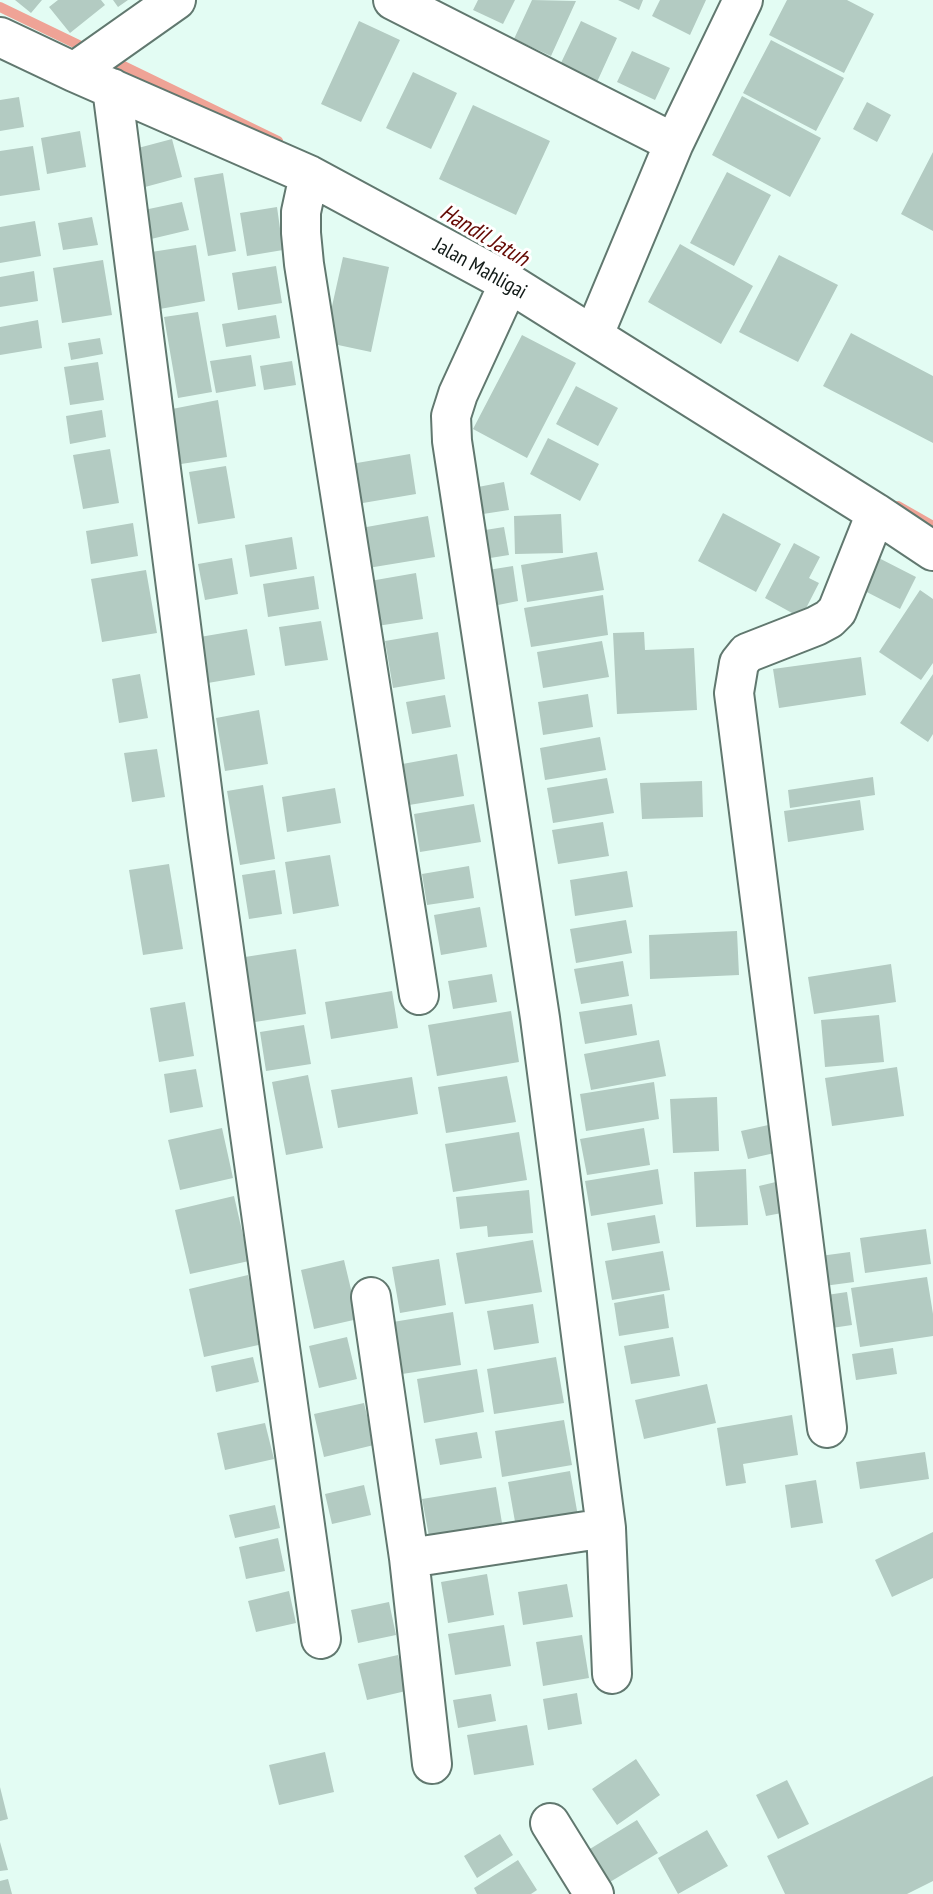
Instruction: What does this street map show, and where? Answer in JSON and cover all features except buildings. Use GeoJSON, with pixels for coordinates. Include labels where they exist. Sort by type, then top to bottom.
{"type":"FeatureCollection","features":[{"type":"Feature","properties":{"kind":"street"},"geometry":{"type":"LineString","coordinates":[[176,0],[97,67],[321,1639]]}},
{"type":"Feature","properties":{"kind":"street"},"geometry":{"type":"LineString","coordinates":[[393,0],[674,143]]}},
{"type":"Feature","properties":{"kind":"street"},"geometry":{"type":"LineString","coordinates":[[596,328],[674,143],[743,0]]}},
{"type":"Feature","properties":{"kind":"street","name":"Jalan Mahligai"},"geometry":{"type":"LineString","coordinates":[[0,37],[97,67],[309,175],[596,328],[933,551]]}},
{"type":"Feature","properties":{"kind":"street"},"geometry":{"type":"LineString","coordinates":[[309,175],[301,212],[300,233],[304,264],[419,995]]}},
{"type":"Feature","properties":{"kind":"street"},"geometry":{"type":"LineString","coordinates":[[509,283],[458,394],[451,416],[452,441],[540,1018],[606,1528],[612,1674]]}},
{"type":"Feature","properties":{"kind":"street"},"geometry":{"type":"LineString","coordinates":[[827,1428],[734,693],[739,663],[747,653],[816,626],[837,611],[876,513]]}},
{"type":"Feature","properties":{"kind":"street"},"geometry":{"type":"LineString","coordinates":[[371,1297],[409,1558],[432,1764]]}},
{"type":"Feature","properties":{"kind":"street"},"geometry":{"type":"LineString","coordinates":[[409,1558],[606,1528]]}},
{"type":"Feature","properties":{"kind":"street"},"geometry":{"type":"LineString","coordinates":[[550,1823],[594,1894]]}},
{"type":"Feature","properties":{"kind":"waterway","name":"Handil Jatuh"},"geometry":{"type":"LineString","coordinates":[[0,7],[89,50]]}},
{"type":"Feature","properties":{"kind":"waterway","name":"Handil Jatuh"},"geometry":{"type":"LineString","coordinates":[[107,58],[278,141]]}},
{"type":"Feature","properties":{"kind":"waterway","name":"Handil Jatuh"},"geometry":{"type":"LineString","coordinates":[[898,506],[933,526]]}}]}
